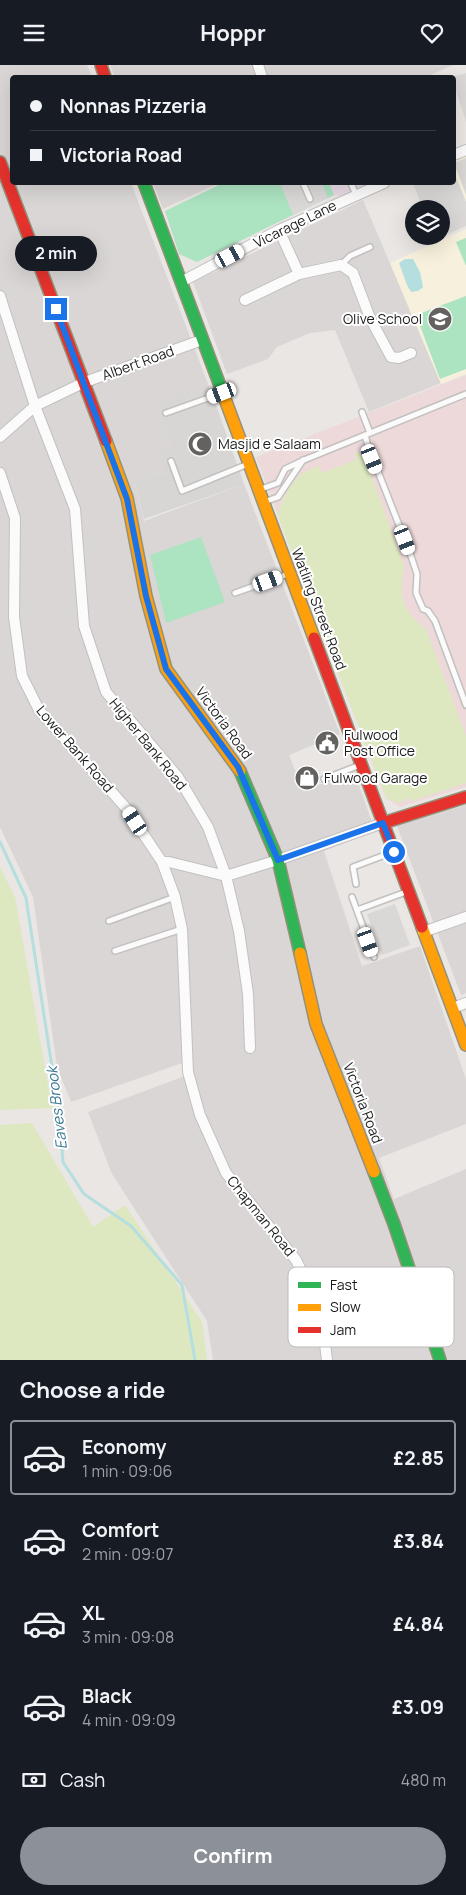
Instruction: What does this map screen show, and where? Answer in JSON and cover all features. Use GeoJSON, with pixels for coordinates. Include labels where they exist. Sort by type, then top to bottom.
{"type":"FeatureCollection","features":[{"type":"Feature","properties":{"kind":"street","name":"Victoria Road"},"geometry":{"type":"LineString","coordinates":[[0,162],[85,382],[127,499],[146,596],[166,669],[238,767],[278,860],[316,1024],[394,1224],[409,1267]]}},
{"type":"Feature","properties":{"kind":"street","name":"Watling Street Road"},"geometry":{"type":"LineString","coordinates":[[145,185],[466,1045]]}},
{"type":"Feature","properties":{"kind":"street","name":"Vicarage Lane"},"geometry":{"type":"LineString","coordinates":[[181,282],[279,230],[379,185]]}},
{"type":"Feature","properties":{"kind":"street"},"geometry":{"type":"LineString","coordinates":[[279,230],[299,274]]}},
{"type":"Feature","properties":{"kind":"street"},"geometry":{"type":"LineString","coordinates":[[245,300],[299,274],[341,265],[353,273],[370,318],[391,357],[399,357],[410,353]]}},
{"type":"Feature","properties":{"kind":"street","name":"Higher Bank Road"},"geometry":{"type":"LineString","coordinates":[[0,296],[35,406],[76,509],[84,626],[106,692],[178,777],[208,827],[226,876],[239,931],[248,994],[250,1048]]}},
{"type":"Feature","properties":{"kind":"street","name":"Albert Road"},"geometry":{"type":"LineString","coordinates":[[0,437],[35,406],[85,382],[202,340]]}},
{"type":"Feature","properties":{"kind":"street","name":"Lower Bank Road"},"geometry":{"type":"LineString","coordinates":[[0,473],[15,518],[14,617],[22,676],[39,710],[126,807],[162,862],[175,897],[182,929],[188,1072]]}},
{"type":"Feature","properties":{"kind":"street"},"geometry":{"type":"LineString","coordinates":[[162,862],[226,876],[466,797]]}},
{"type":"Feature","properties":{"kind":"street"},"geometry":{"type":"LineString","coordinates":[[423,932],[466,917]]}},
{"type":"Feature","properties":{"kind":"street"},"geometry":{"type":"LineString","coordinates":[[453,1008],[466,1003]]}},
{"type":"Feature","properties":{"kind":"street","name":"Chapman Road"},"geometry":{"type":"LineString","coordinates":[[188,1072],[200,1115],[226,1173],[296,1260],[299,1267]]}},
{"type":"Feature","properties":{"kind":"street","name":"Chapman Road"},"geometry":{"type":"LineString","coordinates":[[325,1347],[327,1360]]}},
{"type":"Feature","properties":{"kind":"street","name":"Victoria Road"},"geometry":{"type":"LineString","coordinates":[[436,1347],[440,1360]]}},
{"type":"Feature","properties":{"kind":"lane"},"geometry":{"type":"LineString","coordinates":[[304,185],[310,199]]}},
{"type":"Feature","properties":{"kind":"lane"},"geometry":{"type":"LineString","coordinates":[[352,185],[356,195]]}},
{"type":"Feature","properties":{"kind":"lane"},"geometry":{"type":"LineString","coordinates":[[341,265],[350,256],[370,247]]}},
{"type":"Feature","properties":{"kind":"lane"},"geometry":{"type":"LineString","coordinates":[[166,413],[222,393]]}},
{"type":"Feature","properties":{"kind":"lane"},"geometry":{"type":"LineString","coordinates":[[259,490],[278,483],[285,469],[304,460],[466,394]]}},
{"type":"Feature","properties":{"kind":"lane"},"geometry":{"type":"LineString","coordinates":[[362,412],[368,434],[368,446],[417,574],[416,593],[418,602],[435,621],[466,705]]}},
{"type":"Feature","properties":{"kind":"lane"},"geometry":{"type":"LineString","coordinates":[[263,503],[278,497],[304,460]]}},
{"type":"Feature","properties":{"kind":"lane"},"geometry":{"type":"LineString","coordinates":[[171,461],[182,491],[249,464]]}},
{"type":"Feature","properties":{"kind":"lane"},"geometry":{"type":"LineString","coordinates":[[236,593],[289,574]]}},
{"type":"Feature","properties":{"kind":"lane"},"geometry":{"type":"LineString","coordinates":[[324,779],[361,765]]}},
{"type":"Feature","properties":{"kind":"lane"},"geometry":{"type":"LineString","coordinates":[[356,884],[353,867],[394,852]]}},
{"type":"Feature","properties":{"kind":"lane"},"geometry":{"type":"LineString","coordinates":[[357,910],[408,891]]}},
{"type":"Feature","properties":{"kind":"lane"},"geometry":{"type":"LineString","coordinates":[[109,921],[175,897]]}},
{"type":"Feature","properties":{"kind":"lane"},"geometry":{"type":"LineString","coordinates":[[352,897],[374,957]]}},
{"type":"Feature","properties":{"kind":"lane"},"geometry":{"type":"LineString","coordinates":[[115,951],[182,929]]}},
{"type":"Feature","properties":{"kind":"shaded area"},"geometry":{"type":"Polygon","coordinates":[[[0,65],[87,65],[91,75],[10,75],[10,185],[132,185],[212,394],[188,404],[184,393],[166,472],[135,484],[144,521],[244,484],[340,734],[289,755],[303,791],[354,771],[375,831],[324,851],[362,966],[420,946],[466,1079],[466,1124],[379,1158],[394,1199],[466,1169],[466,1360],[213,1360],[207,1321],[112,1174],[88,1112],[185,1076],[185,1062],[71,1102],[57,1067],[33,897],[0,827],[0,65]]]}},
{"type":"Feature","properties":{"kind":"shaded area"},"geometry":{"type":"Polygon","coordinates":[[[110,65],[453,65],[430,75],[114,75],[110,65]]]}},
{"type":"Feature","properties":{"kind":"shaded area"},"geometry":{"type":"Polygon","coordinates":[[[466,73],[466,122],[456,91],[456,76],[466,73]]]}},
{"type":"Feature","properties":{"kind":"shaded area"},"geometry":{"type":"Polygon","coordinates":[[[466,155],[466,202],[456,177],[456,158],[466,155]]]}},
{"type":"Feature","properties":{"kind":"shaded area"},"geometry":{"type":"Polygon","coordinates":[[[466,158],[466,195],[456,168],[456,162],[466,158]]]}},
{"type":"Feature","properties":{"kind":"shaded area"},"geometry":{"type":"Polygon","coordinates":[[[456,177],[466,202],[466,226],[450,233],[450,200],[420,200],[414,185],[456,185],[456,177]]]}},
{"type":"Feature","properties":{"kind":"shaded area"},"geometry":{"type":"Polygon","coordinates":[[[154,185],[215,185],[163,209],[154,185]]]}},
{"type":"Feature","properties":{"kind":"shaded area"},"geometry":{"type":"Polygon","coordinates":[[[281,185],[323,185],[328,198],[293,215],[281,185]]]}},
{"type":"Feature","properties":{"kind":"shaded area"},"geometry":{"type":"Polygon","coordinates":[[[330,185],[369,185],[341,196],[334,195],[330,185]]]}},
{"type":"Feature","properties":{"kind":"shaded area"},"geometry":{"type":"Polygon","coordinates":[[[363,200],[441,383],[369,412],[335,330],[310,333],[277,347],[268,359],[227,374],[193,282],[363,200]]]}},
{"type":"Feature","properties":{"kind":"shaded area","name":"Olive School"},"geometry":{"type":"Polygon","coordinates":[[[466,229],[466,374],[441,384],[390,263],[430,245],[450,245],[450,236],[466,229]]]}},
{"type":"Feature","properties":{"kind":"shaded area"},"geometry":{"type":"Polygon","coordinates":[[[466,375],[466,787],[400,807],[386,798],[256,457],[466,375]]]}},
{"type":"Feature","properties":{"kind":"shaded area"},"geometry":{"type":"Polygon","coordinates":[[[184,393],[188,404],[212,394],[244,484],[144,519],[135,483],[166,472],[159,452],[173,446],[158,404],[184,393]]]}},
{"type":"Feature","properties":{"kind":"shaded area"},"geometry":{"type":"Polygon","coordinates":[[[466,805],[466,993],[461,995],[397,826],[466,805]]]}},
{"type":"Feature","properties":{"kind":"shaded area"},"geometry":{"type":"Polygon","coordinates":[[[395,904],[410,945],[382,955],[367,914],[395,904]]]}},
{"type":"Feature","properties":{"kind":"green space"},"geometry":{"type":"Polygon","coordinates":[[[219,185],[330,185],[334,195],[197,262],[179,254],[165,211],[219,185]]]}},
{"type":"Feature","properties":{"kind":"green space"},"geometry":{"type":"Polygon","coordinates":[[[466,238],[466,266],[456,242],[466,238]]]}},
{"type":"Feature","properties":{"kind":"green space"},"geometry":{"type":"Polygon","coordinates":[[[466,296],[466,369],[440,379],[416,315],[466,296]]]}},
{"type":"Feature","properties":{"kind":"green space"},"geometry":{"type":"Polygon","coordinates":[[[354,452],[362,454],[365,458],[404,566],[402,594],[404,602],[411,615],[426,629],[466,737],[466,783],[412,801],[410,798],[398,803],[386,798],[278,516],[284,498],[300,475],[319,466],[322,473],[356,460],[354,452]]]}},
{"type":"Feature","properties":{"kind":"green space"},"geometry":{"type":"Polygon","coordinates":[[[201,537],[225,602],[166,623],[150,555],[201,537]]]}},
{"type":"Feature","properties":{"kind":"green space"},"geometry":{"type":"Polygon","coordinates":[[[0,867],[15,897],[52,1108],[0,1110],[0,867]]]}},
{"type":"Feature","properties":{"kind":"green space"},"geometry":{"type":"Polygon","coordinates":[[[32,1123],[93,1227],[125,1205],[202,1322],[207,1360],[0,1360],[0,1125],[32,1123]]]}},
{"type":"Feature","properties":{"kind":"water"},"geometry":{"type":"Polygon","coordinates":[[[405,259],[413,259],[420,272],[423,287],[418,291],[411,292],[407,285],[399,263],[405,259]]]}},
{"type":"Feature","properties":{"kind":"waterway","name":"Eaves Brook"},"geometry":{"type":"LineString","coordinates":[[0,842],[26,898],[60,1119],[63,1162],[84,1194],[131,1226],[182,1285],[195,1360]]}},
{"type":"Feature","properties":{"kind":"traffic: fast"},"geometry":{"type":"LineString","coordinates":[[145,185],[225,399]]}},
{"type":"Feature","properties":{"kind":"traffic: fast"},"geometry":{"type":"LineString","coordinates":[[240,771],[278,860],[300,953]]}},
{"type":"Feature","properties":{"kind":"traffic: fast"},"geometry":{"type":"LineString","coordinates":[[374,1172],[409,1267]]}},
{"type":"Feature","properties":{"kind":"traffic: fast"},"geometry":{"type":"LineString","coordinates":[[436,1347],[440,1360]]}},
{"type":"Feature","properties":{"kind":"traffic: slow"},"geometry":{"type":"LineString","coordinates":[[225,399],[314,638]]}},
{"type":"Feature","properties":{"kind":"traffic: slow"},"geometry":{"type":"LineString","coordinates":[[106,441],[127,498],[146,596],[166,669],[240,771]]}},
{"type":"Feature","properties":{"kind":"traffic: slow"},"geometry":{"type":"LineString","coordinates":[[422,927],[466,1045]]}},
{"type":"Feature","properties":{"kind":"traffic: slow"},"geometry":{"type":"LineString","coordinates":[[300,953],[316,1024],[374,1172]]}},
{"type":"Feature","properties":{"kind":"traffic: jam"},"geometry":{"type":"LineString","coordinates":[[101,65],[104,75]]}},
{"type":"Feature","properties":{"kind":"traffic: jam"},"geometry":{"type":"LineString","coordinates":[[0,162],[106,441]]}},
{"type":"Feature","properties":{"kind":"traffic: jam"},"geometry":{"type":"LineString","coordinates":[[314,638],[422,927]]}},
{"type":"Feature","properties":{"kind":"traffic: jam"},"geometry":{"type":"LineString","coordinates":[[383,823],[466,797]]}},
{"type":"Feature","properties":{"kind":"place","name":"Olive School"},"geometry":{"type":"Point","coordinates":[440,319]}},
{"type":"Feature","properties":{"kind":"place","name":"Masjid e Salaam"},"geometry":{"type":"Point","coordinates":[200,444]}},
{"type":"Feature","properties":{"kind":"place","name":"Fulwood Post Office"},"geometry":{"type":"Point","coordinates":[327,743]}},
{"type":"Feature","properties":{"kind":"place","name":"Fulwood Garage"},"geometry":{"type":"Point","coordinates":[307,778]}},
{"type":"Feature","properties":{"kind":"route"},"geometry":{"type":"LineString","coordinates":[[56,309],[85,382],[127,499],[146,596],[166,669],[238,767],[278,860],[383,823],[394,852]]}}]}
